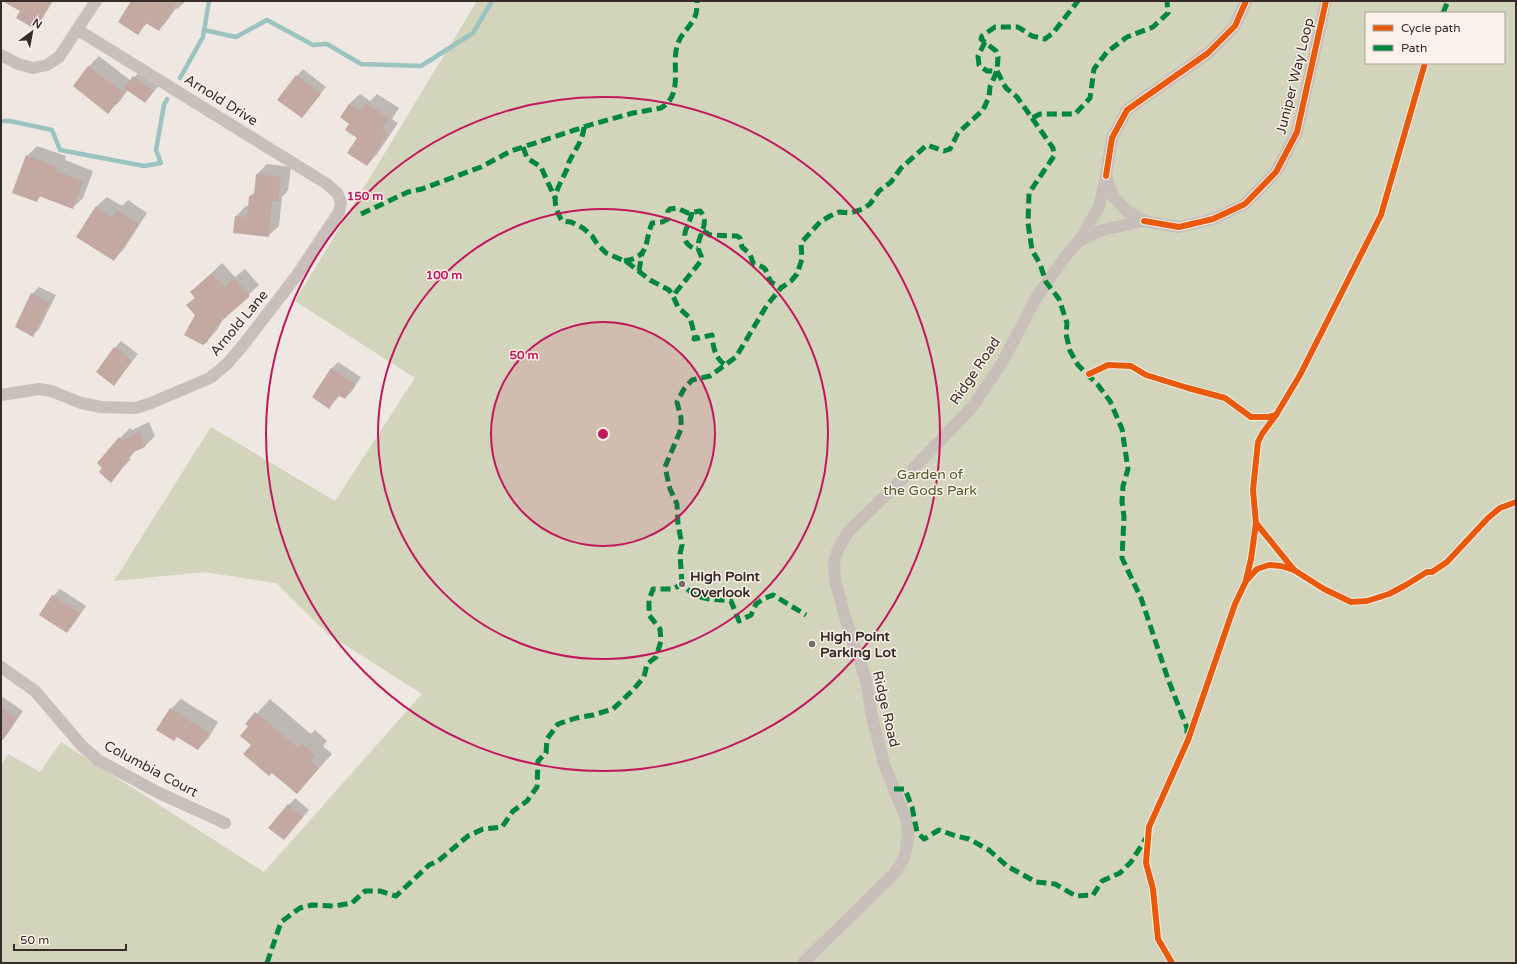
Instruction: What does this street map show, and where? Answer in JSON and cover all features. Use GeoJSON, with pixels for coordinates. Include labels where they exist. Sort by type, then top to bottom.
{"type":"FeatureCollection","features":[{"type":"Feature","properties":{"kind":"street"},"geometry":{"type":"LineString","coordinates":[[1,55],[18,64],[34,68],[47,65],[59,57],[96,1]]}},
{"type":"Feature","properties":{"kind":"street","name":"Juniper Way Loop"},"geometry":{"type":"LineString","coordinates":[[1246,1],[1235,26],[1208,53],[1127,110],[1112,138],[1106,176],[1113,196],[1127,211],[1144,222],[1178,227],[1213,219],[1246,204],[1276,172],[1297,132],[1326,1]]}},
{"type":"Feature","properties":{"kind":"street","name":"Arnold Drive"},"geometry":{"type":"LineString","coordinates":[[78,30],[327,184],[337,193],[341,202]]}},
{"type":"Feature","properties":{"kind":"street","name":"Ridge Road"},"geometry":{"type":"LineString","coordinates":[[803,963],[894,874],[904,858],[908,837],[907,821],[884,764],[872,717],[866,680],[845,617],[835,580],[834,563],[838,549],[848,532],[915,467],[973,406],[1002,363],[1039,293],[1068,253],[1079,241],[1098,207],[1106,176]]}},
{"type":"Feature","properties":{"kind":"street","name":"Arnold Lane"},"geometry":{"type":"LineString","coordinates":[[1,394],[39,389],[51,391],[81,403],[101,407],[136,408],[210,378],[227,364],[292,282],[338,212],[341,202]]}},
{"type":"Feature","properties":{"kind":"street","name":"Ridge Road"},"geometry":{"type":"LineString","coordinates":[[1079,241],[1102,230],[1144,222]]}},
{"type":"Feature","properties":{"kind":"street","name":"Columbia Court"},"geometry":{"type":"LineString","coordinates":[[1,667],[35,691],[82,746],[98,760],[159,793],[225,823]]}},
{"type":"Feature","properties":{"kind":"green space","name":"Garden of the Gods Park"},"geometry":{"type":"Polygon","coordinates":[[[477,1],[1516,1],[1516,963],[1,963],[1,766],[8,754],[40,772],[61,742],[264,872],[422,694],[328,634],[276,583],[204,572],[114,581],[211,427],[335,501],[415,378],[295,301],[477,1]]]}},
{"type":"Feature","properties":{"kind":"building"},"geometry":{"type":"Polygon","coordinates":[[[2,1],[51,1],[35,29],[16,18],[20,11],[2,1]]]}},
{"type":"Feature","properties":{"kind":"building"},"geometry":{"type":"Polygon","coordinates":[[[131,1],[178,1],[159,31],[146,23],[138,35],[118,22],[131,1]]]}},
{"type":"Feature","properties":{"kind":"building"},"geometry":{"type":"Polygon","coordinates":[[[88,66],[124,93],[108,114],[73,86],[88,66]]]}},
{"type":"Feature","properties":{"kind":"building"},"geometry":{"type":"Polygon","coordinates":[[[296,75],[321,94],[302,118],[277,100],[296,75]]]}},
{"type":"Feature","properties":{"kind":"building"},"geometry":{"type":"Polygon","coordinates":[[[133,76],[154,91],[145,103],[124,88],[133,76]]]}},
{"type":"Feature","properties":{"kind":"building"},"geometry":{"type":"Polygon","coordinates":[[[366,103],[389,118],[382,129],[388,133],[367,166],[347,153],[357,138],[345,130],[349,124],[340,117],[349,104],[360,111],[366,103]]]}},
{"type":"Feature","properties":{"kind":"building"},"geometry":{"type":"Polygon","coordinates":[[[26,155],[57,167],[55,171],[83,181],[73,209],[39,196],[37,202],[12,193],[26,155]]]}},
{"type":"Feature","properties":{"kind":"building"},"geometry":{"type":"Polygon","coordinates":[[[256,174],[281,177],[278,201],[272,201],[269,237],[233,233],[235,216],[247,217],[249,196],[254,196],[256,174]]]}},
{"type":"Feature","properties":{"kind":"building"},"geometry":{"type":"Polygon","coordinates":[[[96,206],[112,217],[117,210],[138,224],[114,261],[76,237],[96,206]]]}},
{"type":"Feature","properties":{"kind":"building"},"geometry":{"type":"Polygon","coordinates":[[[212,273],[224,287],[234,278],[250,296],[216,326],[207,342],[203,345],[184,335],[195,315],[186,305],[195,298],[190,292],[212,273]]]}},
{"type":"Feature","properties":{"kind":"building"},"geometry":{"type":"Polygon","coordinates":[[[31,293],[50,302],[33,337],[15,327],[31,293]]]}},
{"type":"Feature","properties":{"kind":"building"},"geometry":{"type":"Polygon","coordinates":[[[114,347],[132,361],[114,386],[96,372],[114,347]]]}},
{"type":"Feature","properties":{"kind":"building"},"geometry":{"type":"Polygon","coordinates":[[[331,368],[355,384],[345,399],[338,395],[329,409],[312,397],[331,368]]]}},
{"type":"Feature","properties":{"kind":"building"},"geometry":{"type":"Polygon","coordinates":[[[139,432],[145,447],[134,452],[111,483],[99,472],[102,468],[97,463],[119,437],[122,440],[139,432]]]}},
{"type":"Feature","properties":{"kind":"building"},"geometry":{"type":"Polygon","coordinates":[[[52,595],[80,613],[67,633],[39,615],[52,595]]]}},
{"type":"Feature","properties":{"kind":"building"},"geometry":{"type":"Polygon","coordinates":[[[1,707],[17,718],[1,742],[1,707]]]}},
{"type":"Feature","properties":{"kind":"building"},"geometry":{"type":"Polygon","coordinates":[[[170,708],[209,733],[198,750],[177,737],[174,741],[156,730],[170,708]]]}},
{"type":"Feature","properties":{"kind":"building"},"geometry":{"type":"Polygon","coordinates":[[[255,712],[297,747],[301,743],[315,755],[310,760],[319,768],[297,794],[272,773],[269,776],[243,754],[251,745],[240,736],[248,726],[245,724],[255,712]]]}},
{"type":"Feature","properties":{"kind":"building"},"geometry":{"type":"Polygon","coordinates":[[[288,804],[303,817],[284,840],[268,828],[288,804]]]}},
{"type":"Feature","properties":{"kind":"waterway"},"geometry":{"type":"LineString","coordinates":[[180,78],[203,37],[209,1]]}},
{"type":"Feature","properties":{"kind":"waterway"},"geometry":{"type":"LineString","coordinates":[[204,30],[236,37],[267,20],[313,45],[327,44],[361,64],[421,66],[473,33],[492,1]]}},
{"type":"Feature","properties":{"kind":"waterway"},"geometry":{"type":"LineString","coordinates":[[1,121],[10,121],[52,130],[60,150],[144,166],[161,163],[156,150],[164,105],[167,99]]}},
{"type":"Feature","properties":{"kind":"marked path"},"geometry":{"type":"LineString","coordinates":[[361,214],[408,192],[422,189],[481,167],[511,151],[593,124],[633,113],[661,108],[668,103],[672,97],[675,82],[675,59],[677,46],[681,37],[695,17],[697,1]]}},
{"type":"Feature","properties":{"kind":"marked path"},"geometry":{"type":"LineString","coordinates":[[682,584],[680,554],[682,545],[678,524],[677,504],[670,489],[665,467],[681,429],[681,418],[677,402],[684,389],[692,380],[710,376],[736,357],[767,305],[781,288],[791,281],[797,274],[802,259],[801,243],[820,222],[839,212],[850,213],[863,209],[870,204],[879,191],[891,182],[901,168],[927,145],[944,151],[950,149],[958,133],[983,110],[989,97],[990,87],[997,71],[998,57],[996,51],[981,39],[982,36],[995,27],[1018,27],[1032,36],[1045,39],[1053,33],[1078,1]]}},
{"type":"Feature","properties":{"kind":"marked path"},"geometry":{"type":"LineString","coordinates":[[997,71],[1006,88],[1017,97],[1032,118],[1040,114],[1075,114],[1090,98],[1094,69],[1107,52],[1127,37],[1153,27],[1168,13],[1167,1]]}},
{"type":"Feature","properties":{"kind":"marked path"},"geometry":{"type":"LineString","coordinates":[[1443,12],[1448,1]]}},
{"type":"Feature","properties":{"kind":"marked path"},"geometry":{"type":"LineString","coordinates":[[985,42],[978,56],[979,65],[987,71],[997,71]]}},
{"type":"Feature","properties":{"kind":"marked path"},"geometry":{"type":"LineString","coordinates":[[1032,118],[1053,148],[1054,156],[1029,193],[1028,223],[1032,250],[1040,264],[1046,282],[1059,299],[1067,323],[1066,334],[1070,351],[1078,365],[1098,385],[1110,401],[1122,429],[1128,469],[1123,486],[1122,502],[1124,517],[1122,558],[1141,598],[1168,679],[1187,728],[1187,735]]}},
{"type":"Feature","properties":{"kind":"marked path"},"geometry":{"type":"LineString","coordinates":[[584,127],[580,141],[557,190],[555,200],[558,213],[562,221],[571,222],[583,228],[592,236],[606,253],[627,262],[650,280],[669,290],[678,307],[690,318],[695,336],[694,339],[712,335],[715,352],[725,365]]}},
{"type":"Feature","properties":{"kind":"marked path"},"geometry":{"type":"LineString","coordinates":[[523,147],[527,158],[541,167],[555,198]]}},
{"type":"Feature","properties":{"kind":"marked path"},"geometry":{"type":"LineString","coordinates":[[624,261],[633,259],[643,252],[652,223],[662,222],[668,219],[668,211],[670,209],[677,208],[688,213],[700,211],[704,220],[698,247],[701,261],[676,292],[674,297]]}},
{"type":"Feature","properties":{"kind":"marked path"},"geometry":{"type":"LineString","coordinates":[[692,212],[685,236],[689,245],[695,249],[698,248]]}},
{"type":"Feature","properties":{"kind":"marked path"},"geometry":{"type":"LineString","coordinates":[[703,231],[710,235],[737,236],[740,238],[742,247],[750,254],[753,263],[764,268],[771,282],[781,288]]}},
{"type":"Feature","properties":{"kind":"marked path"},"geometry":{"type":"LineString","coordinates":[[639,271],[642,253]]}},
{"type":"Feature","properties":{"kind":"marked path"},"geometry":{"type":"LineString","coordinates":[[267,963],[281,922],[300,908],[312,905],[335,906],[352,903],[365,891],[380,891],[396,896],[429,865],[438,861],[468,836],[483,829],[502,827],[513,811],[527,801],[537,787],[538,761],[546,753],[547,739],[558,724],[613,709],[644,677],[647,664],[656,657],[661,641],[660,629],[649,615],[649,600],[653,589],[673,589],[682,584],[694,594],[704,598],[731,601],[739,621],[751,615],[756,604],[773,595],[806,615]]}},
{"type":"Feature","properties":{"kind":"marked path"},"geometry":{"type":"LineString","coordinates":[[894,789],[905,789],[912,807],[917,832],[924,839],[939,830],[969,839],[989,850],[1007,866],[1036,882],[1055,884],[1076,896],[1093,895],[1102,881],[1120,873],[1131,862],[1146,838]]}},
{"type":"Feature","properties":{"kind":"cycle path"},"geometry":{"type":"LineString","coordinates":[[1106,176],[1112,138],[1127,110],[1208,53],[1235,26],[1246,1]]}},
{"type":"Feature","properties":{"kind":"cycle path"},"geometry":{"type":"LineString","coordinates":[[1144,221],[1179,227],[1213,219],[1245,204],[1276,172],[1297,132],[1326,1]]}},
{"type":"Feature","properties":{"kind":"cycle path"},"geometry":{"type":"LineString","coordinates":[[1294,570],[1256,523],[1253,490],[1258,442],[1300,375],[1381,215],[1425,64]]}},
{"type":"Feature","properties":{"kind":"cycle path"},"geometry":{"type":"LineString","coordinates":[[1089,374],[1108,365],[1131,366],[1146,375],[1225,398],[1251,417],[1268,417],[1276,415]]}},
{"type":"Feature","properties":{"kind":"cycle path"},"geometry":{"type":"LineString","coordinates":[[1172,963],[1158,939],[1153,889],[1146,863],[1149,827],[1188,740],[1235,604],[1246,581],[1257,569],[1269,565],[1281,566],[1294,570],[1324,589],[1351,602],[1367,601],[1389,594],[1427,572],[1432,572],[1447,562],[1488,518],[1500,508],[1516,502]]}},
{"type":"Feature","properties":{"kind":"cycle path"},"geometry":{"type":"LineString","coordinates":[[1246,580],[1251,559],[1256,523]]}},
{"type":"Feature","properties":{"kind":"place","name":"High Point Overlook"},"geometry":{"type":"Point","coordinates":[682,584]}},
{"type":"Feature","properties":{"kind":"place","name":"High Point Parking Lot"},"geometry":{"type":"Point","coordinates":[812,644]}}]}
